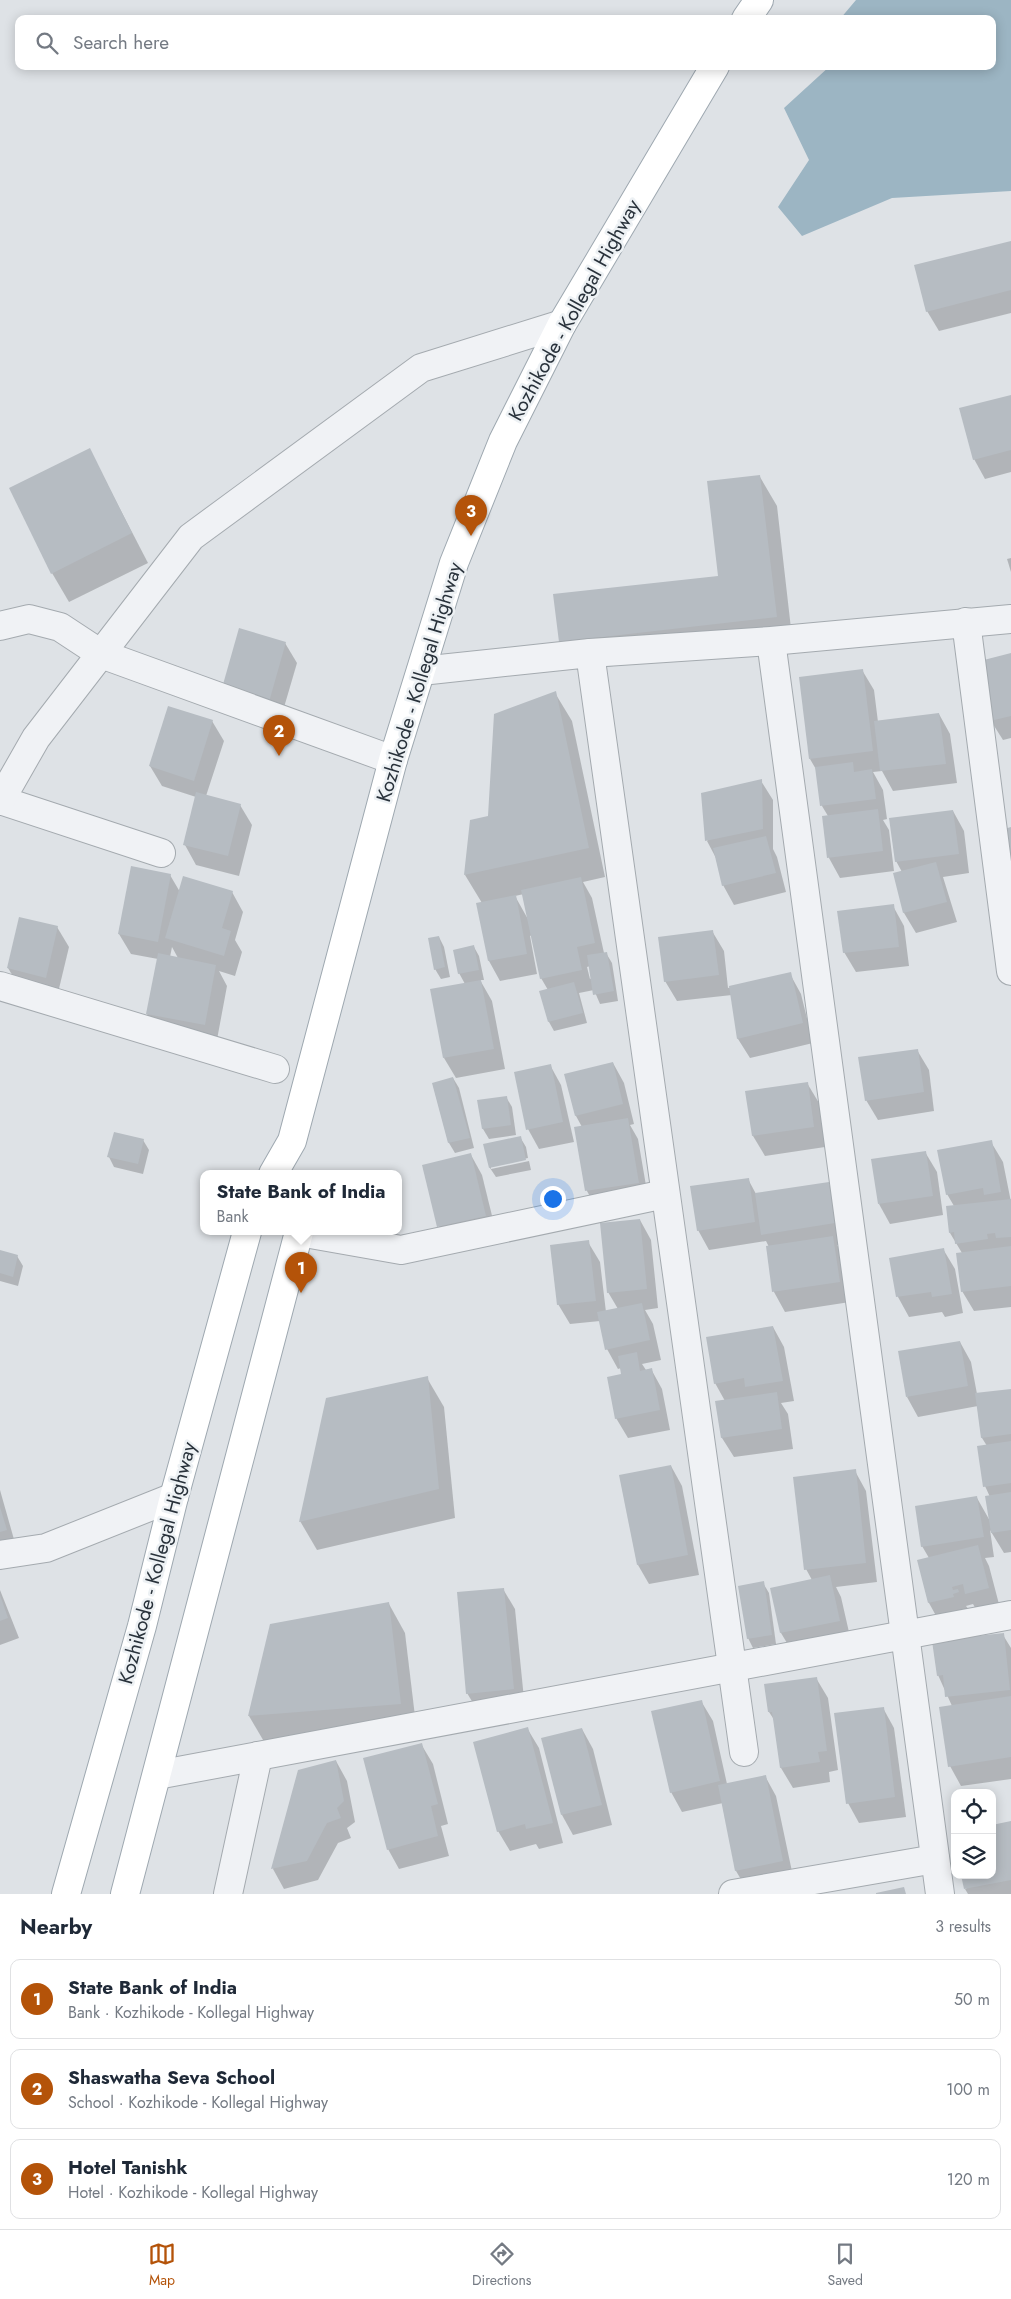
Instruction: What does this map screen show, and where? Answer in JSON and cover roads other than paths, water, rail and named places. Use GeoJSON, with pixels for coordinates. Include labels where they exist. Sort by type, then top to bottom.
{"type":"FeatureCollection","features":[{"type":"Feature","properties":{"kind":"main road"},"geometry":{"type":"LineString","coordinates":[[749,15],[759,0]]}},
{"type":"Feature","properties":{"kind":"main road","name":"Kozhikode - Kollegal Highway"},"geometry":{"type":"LineString","coordinates":[[275,1170],[292,1141],[393,760],[454,563],[502,441],[562,324],[713,70]]}},
{"type":"Feature","properties":{"kind":"main road","name":"Kozhikode - Kollegal Highway"},"geometry":{"type":"LineString","coordinates":[[292,1141],[295,1170]]}},
{"type":"Feature","properties":{"kind":"main road","name":"Kozhikode - Kollegal Highway"},"geometry":{"type":"LineString","coordinates":[[66,1894],[142,1626],[174,1497],[247,1235]]}},
{"type":"Feature","properties":{"kind":"main road"},"geometry":{"type":"LineString","coordinates":[[125,1894],[298,1235]]}},
{"type":"Feature","properties":{"kind":"street"},"geometry":{"type":"LineString","coordinates":[[161,853],[0,800],[36,738],[191,537],[421,368],[562,324]]}},
{"type":"Feature","properties":{"kind":"street"},"geometry":{"type":"LineString","coordinates":[[0,626],[29,619],[60,626],[101,654],[393,760]]}},
{"type":"Feature","properties":{"kind":"street"},"geometry":{"type":"LineString","coordinates":[[421,671],[590,653],[771,641],[1011,619]]}},
{"type":"Feature","properties":{"kind":"street"},"geometry":{"type":"LineString","coordinates":[[966,622],[1011,971]]}},
{"type":"Feature","properties":{"kind":"street"},"geometry":{"type":"LineString","coordinates":[[771,641],[940,1894]]}},
{"type":"Feature","properties":{"kind":"street"},"geometry":{"type":"LineString","coordinates":[[590,653],[744,1752]]}},
{"type":"Feature","properties":{"kind":"street"},"geometry":{"type":"LineString","coordinates":[[0,986],[275,1069]]}},
{"type":"Feature","properties":{"kind":"street"},"geometry":{"type":"LineString","coordinates":[[316,1235],[400,1250],[665,1194]]}},
{"type":"Feature","properties":{"kind":"street"},"geometry":{"type":"LineString","coordinates":[[0,1555],[46,1548],[174,1497]]}},
{"type":"Feature","properties":{"kind":"street"},"geometry":{"type":"LineString","coordinates":[[157,1775],[1011,1614]]}},
{"type":"Feature","properties":{"kind":"street"},"geometry":{"type":"LineString","coordinates":[[228,1894],[258,1756]]}},
{"type":"Feature","properties":{"kind":"street"},"geometry":{"type":"LineString","coordinates":[[733,1894],[935,1859]]}},
{"type":"Feature","properties":{"kind":"water"},"geometry":{"type":"Polygon","coordinates":[[[856,0],[1011,0],[1011,191],[892,198],[802,236],[778,207],[809,160],[784,108],[826,70],[996,70],[996,15],[843,15],[856,0]]]}},
{"type":"Feature","properties":{"kind":"place","name":"Hotel Tanishk"},"geometry":{"type":"Point","coordinates":[471,536]}},
{"type":"Feature","properties":{"kind":"place","name":"Shaswatha Seva School"},"geometry":{"type":"Point","coordinates":[279,756]}},
{"type":"Feature","properties":{"kind":"place","name":"State Bank of India"},"geometry":{"type":"Point","coordinates":[301,1293]}}]}
